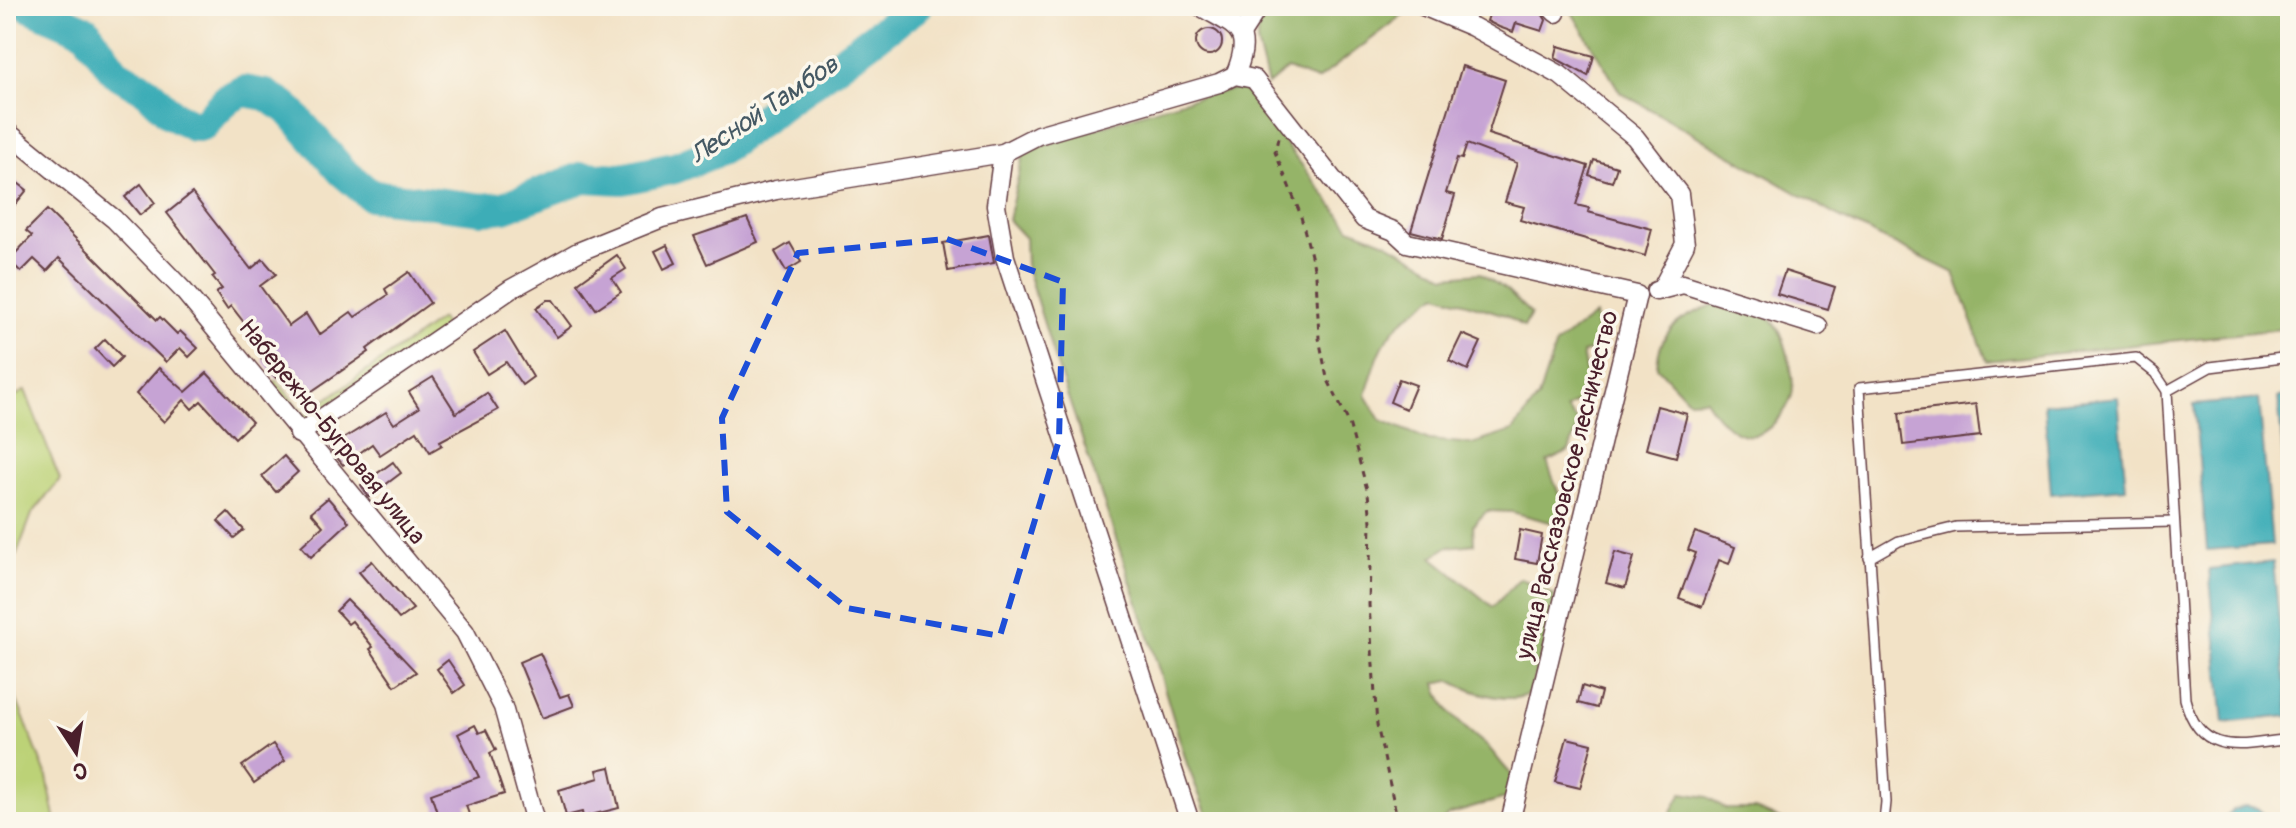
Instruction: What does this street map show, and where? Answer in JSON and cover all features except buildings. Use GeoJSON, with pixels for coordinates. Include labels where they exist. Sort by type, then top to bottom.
{"type":"FeatureCollection","features":[{"type":"Feature","properties":{"kind":"street"},"geometry":{"type":"LineString","coordinates":[[299,434],[511,289],[578,252],[662,218],[776,190],[1003,153],[1038,135],[1219,83],[1235,75],[1244,55],[1241,34],[1229,20],[1200,6]]}},
{"type":"Feature","properties":{"kind":"street"},"geometry":{"type":"LineString","coordinates":[[1241,34],[1259,6]]}},
{"type":"Feature","properties":{"kind":"street"},"geometry":{"type":"LineString","coordinates":[[1423,6],[1473,27],[1560,75],[1635,137],[1679,194],[1685,244],[1661,290]]}},
{"type":"Feature","properties":{"kind":"street","name":"улица Рассказовское лесничество"},"geometry":{"type":"LineString","coordinates":[[1235,75],[1254,79],[1364,219],[1394,231],[1407,243],[1637,295],[1510,822]]}},
{"type":"Feature","properties":{"kind":"street","name":"Набережно-Бугровая улица"},"geometry":{"type":"LineString","coordinates":[[6,131],[114,219],[183,290],[465,632],[503,707],[535,822]]}},
{"type":"Feature","properties":{"kind":"street"},"geometry":{"type":"LineString","coordinates":[[1003,153],[996,205],[1005,257],[1190,822]]}},
{"type":"Feature","properties":{"kind":"street"},"geometry":{"type":"LineString","coordinates":[[1637,295],[1683,284],[1818,326]]}},
{"type":"Feature","properties":{"kind":"lane"},"geometry":{"type":"LineString","coordinates":[[2167,391],[2210,367],[2290,357]]}},
{"type":"Feature","properties":{"kind":"lane"},"geometry":{"type":"LineString","coordinates":[[1884,822],[1886,802],[1859,388],[2136,358],[2155,373],[2167,391],[2185,699],[2190,719],[2204,736],[2223,745],[2290,739]]}},
{"type":"Feature","properties":{"kind":"lane"},"geometry":{"type":"LineString","coordinates":[[1869,558],[1899,541],[1956,527],[2174,522]]}},
{"type":"Feature","properties":{"kind":"path"},"geometry":{"type":"LineString","coordinates":[[1282,115],[1275,152],[1300,213],[1316,275],[1319,338],[1327,378],[1349,423],[1368,493],[1371,522],[1369,605],[1377,725],[1398,822]]}},
{"type":"Feature","properties":{"kind":"highlighted area"},"geometry":{"type":"Polygon","coordinates":[[[947,239],[1063,282],[1059,440],[1000,636],[847,608],[727,512],[722,418],[798,253],[947,239]]]}},
{"type":"Feature","properties":{"kind":"green space"},"geometry":{"type":"Polygon","coordinates":[[[1235,6],[1415,6],[1317,80],[1287,69],[1268,85],[1257,42],[1257,21],[1235,6]]]}},
{"type":"Feature","properties":{"kind":"green space"},"geometry":{"type":"Polygon","coordinates":[[[1568,6],[2290,6],[2290,328],[1987,361],[1954,273],[1837,216],[1620,92],[1568,6]]]}},
{"type":"Feature","properties":{"kind":"green space"},"geometry":{"type":"Polygon","coordinates":[[[1243,88],[1350,228],[1386,242],[1446,276],[1480,273],[1506,290],[1531,314],[1524,327],[1505,315],[1438,294],[1398,326],[1377,360],[1366,395],[1381,420],[1429,440],[1472,444],[1513,431],[1538,398],[1556,344],[1595,315],[1599,349],[1582,353],[1590,394],[1566,409],[1579,423],[1569,451],[1547,462],[1563,505],[1561,525],[1512,512],[1487,511],[1473,525],[1474,544],[1447,547],[1432,557],[1493,607],[1520,578],[1554,595],[1555,612],[1529,694],[1499,697],[1449,680],[1436,683],[1450,712],[1514,776],[1512,796],[1448,815],[1441,822],[1210,822],[1187,764],[1146,627],[1054,356],[1026,266],[1025,238],[1008,220],[1024,151],[1160,107],[1243,88]]]}},
{"type":"Feature","properties":{"kind":"green space"},"geometry":{"type":"Polygon","coordinates":[[[1719,303],[1767,316],[1779,330],[1787,352],[1793,387],[1791,399],[1776,421],[1756,435],[1746,435],[1728,426],[1705,399],[1688,400],[1657,367],[1668,332],[1695,312],[1719,303]]]}},
{"type":"Feature","properties":{"kind":"green space"},"geometry":{"type":"Polygon","coordinates":[[[441,319],[447,328],[304,421],[270,385],[277,380],[304,415],[441,319]]]}},
{"type":"Feature","properties":{"kind":"green space"},"geometry":{"type":"Polygon","coordinates":[[[25,390],[60,480],[32,514],[6,583],[6,403],[25,390]]]}},
{"type":"Feature","properties":{"kind":"green space"},"geometry":{"type":"Polygon","coordinates":[[[6,673],[47,777],[56,822],[6,822],[6,673]]]}},
{"type":"Feature","properties":{"kind":"green space"},"geometry":{"type":"Polygon","coordinates":[[[1682,793],[1708,797],[1726,809],[1755,809],[1787,822],[1675,822],[1671,813],[1682,793]]]}},
{"type":"Feature","properties":{"kind":"water"},"geometry":{"type":"Polygon","coordinates":[[[2290,396],[2290,534],[2278,397],[2290,396]]]}},
{"type":"Feature","properties":{"kind":"water"},"geometry":{"type":"Polygon","coordinates":[[[2118,397],[2126,488],[2051,494],[2044,404],[2118,397]]]}},
{"type":"Feature","properties":{"kind":"water"},"geometry":{"type":"Polygon","coordinates":[[[2259,399],[2272,545],[2207,550],[2194,405],[2259,399]]]}},
{"type":"Feature","properties":{"kind":"water"},"geometry":{"type":"Polygon","coordinates":[[[2273,562],[2289,716],[2224,723],[2209,569],[2273,562]]]}},
{"type":"Feature","properties":{"kind":"water"},"geometry":{"type":"Polygon","coordinates":[[[2245,806],[2257,808],[2273,822],[2221,822],[2233,810],[2245,806]]]}},
{"type":"Feature","properties":{"kind":"waterway","name":"Лесной Тамбов"},"geometry":{"type":"LineString","coordinates":[[29,6],[86,31],[115,72],[148,91],[171,114],[193,126],[202,126],[227,99],[244,91],[266,95],[288,109],[342,171],[370,195],[483,209],[504,207],[584,177],[622,179],[675,168],[720,150],[917,6]]}}]}
